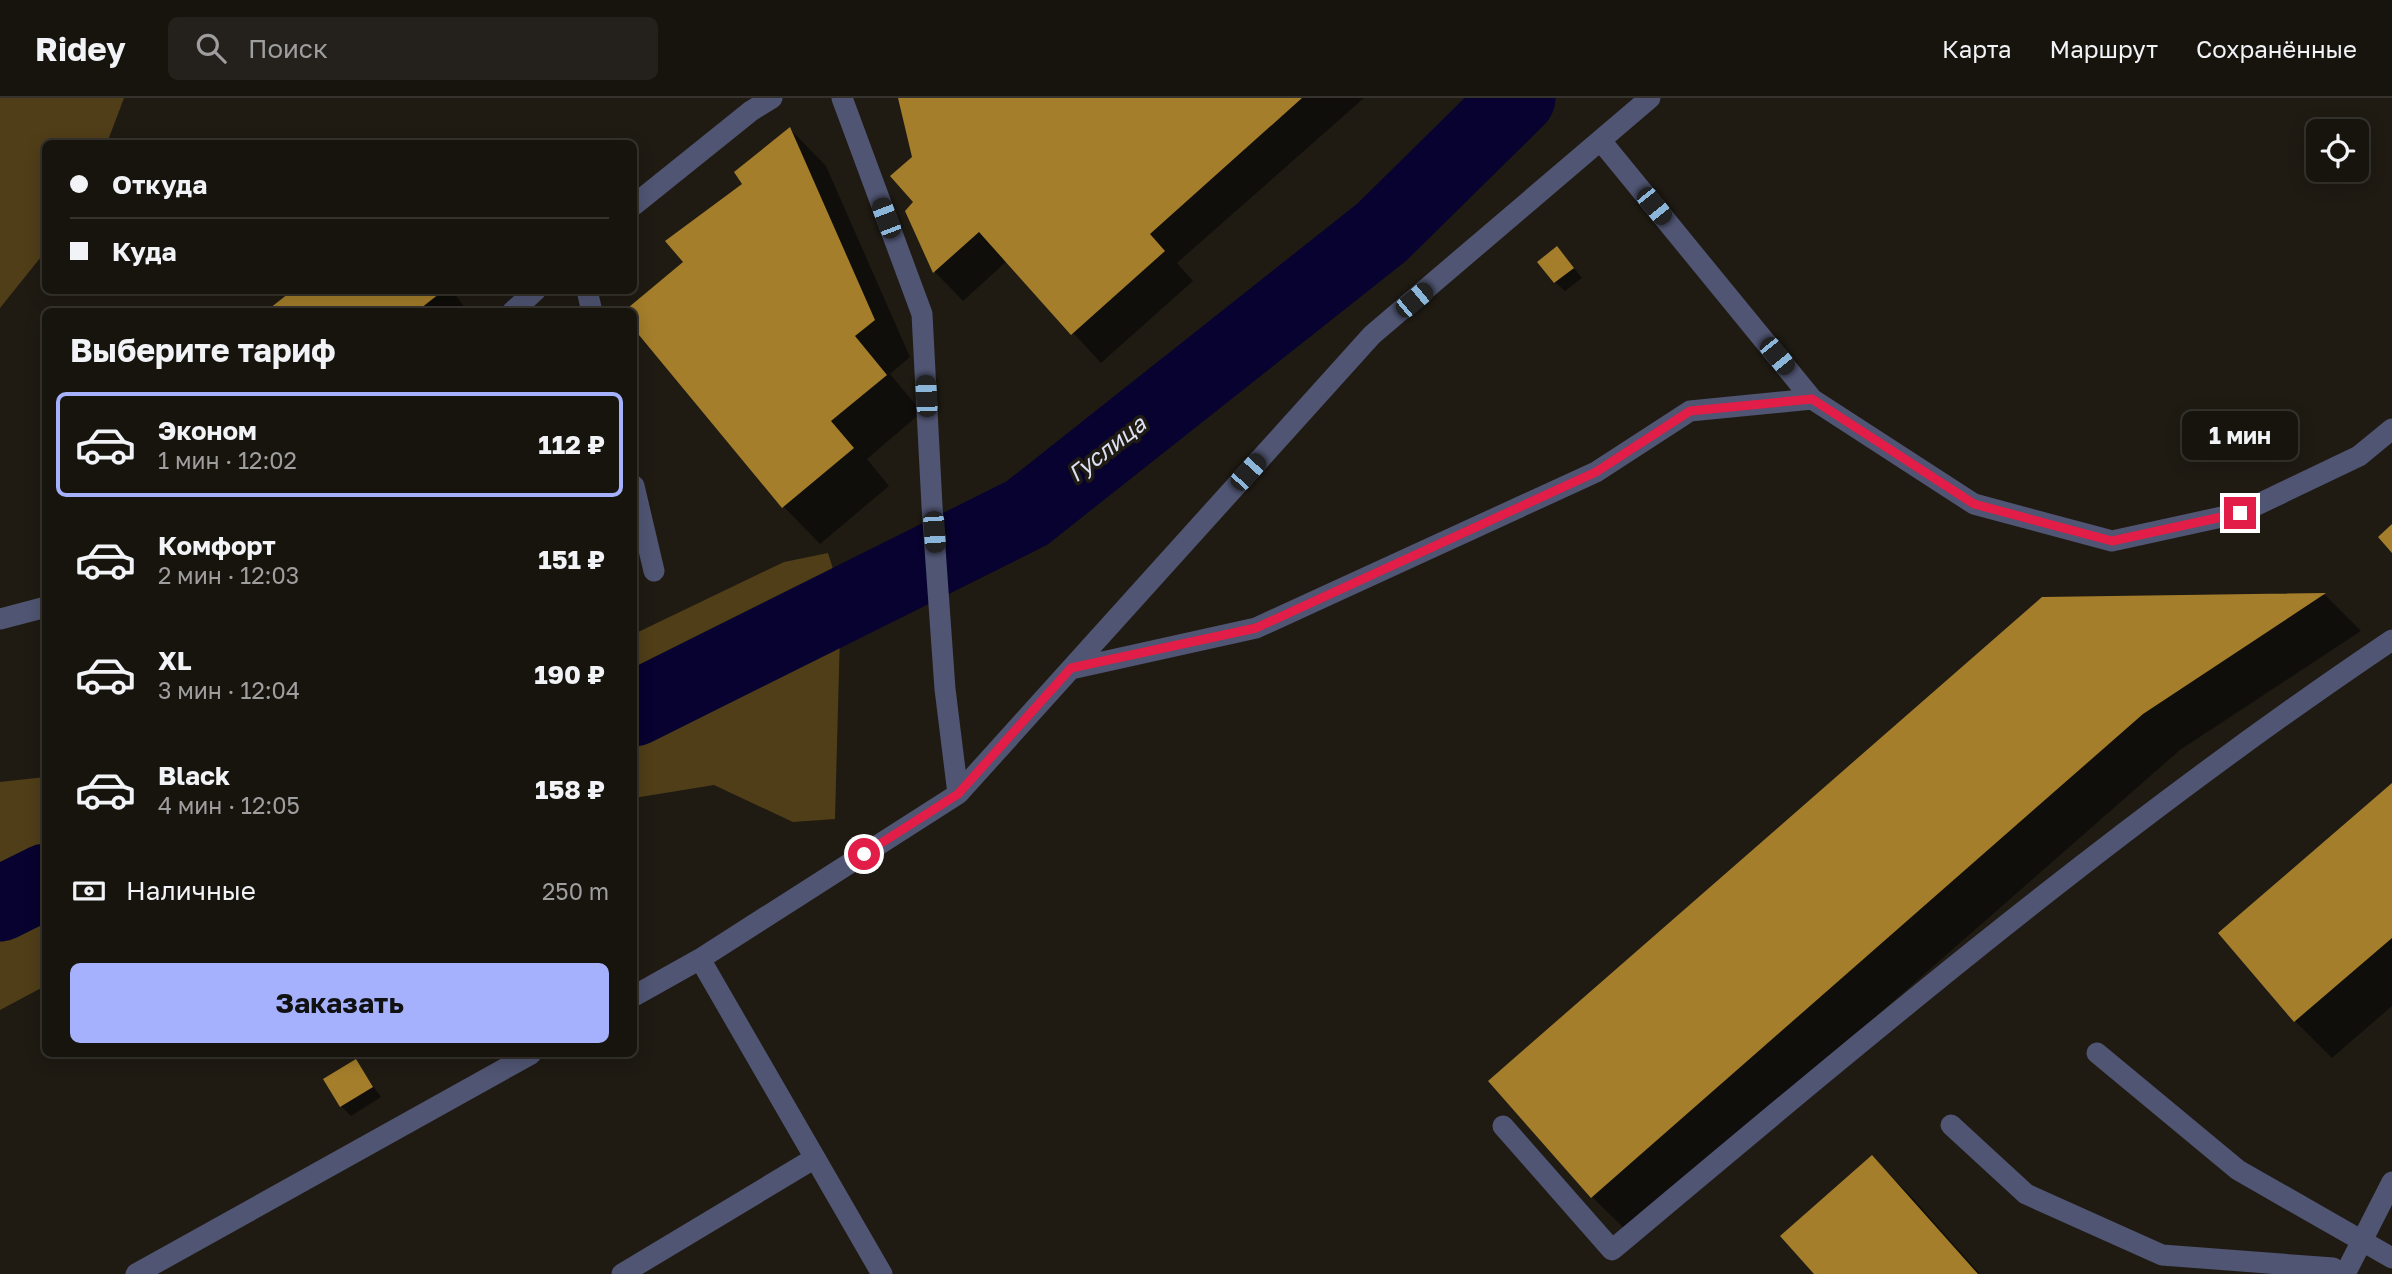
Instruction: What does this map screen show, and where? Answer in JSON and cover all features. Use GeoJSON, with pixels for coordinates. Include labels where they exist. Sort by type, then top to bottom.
{"type":"FeatureCollection","features":[{"type":"Feature","properties":{"kind":"lane"},"geometry":{"type":"LineString","coordinates":[[637,203],[751,111],[772,98]]}},
{"type":"Feature","properties":{"kind":"lane"},"geometry":{"type":"LineString","coordinates":[[842,98],[922,314],[932,506],[946,689],[958,794]]}},
{"type":"Feature","properties":{"kind":"lane"},"geometry":{"type":"LineString","coordinates":[[637,994],[700,959],[958,794],[1372,335],[1650,98]]}},
{"type":"Feature","properties":{"kind":"lane"},"geometry":{"type":"LineString","coordinates":[[1601,141],[1812,399],[1974,504],[2112,541],[2240,513],[2359,456],[2392,429]]}},
{"type":"Feature","properties":{"kind":"lane"},"geometry":{"type":"LineString","coordinates":[[516,308],[532,294]]}},
{"type":"Feature","properties":{"kind":"lane"},"geometry":{"type":"LineString","coordinates":[[1071,668],[1256,628],[1596,472],[1690,411],[1812,399]]}},
{"type":"Feature","properties":{"kind":"lane"},"geometry":{"type":"LineString","coordinates":[[637,499],[654,572]]}},
{"type":"Feature","properties":{"kind":"lane"},"geometry":{"type":"LineString","coordinates":[[0,619],[42,608]]}},
{"type":"Feature","properties":{"kind":"lane"},"geometry":{"type":"LineString","coordinates":[[1503,1126],[1612,1250],[1899,1009],[2267,724],[2392,640]]}},
{"type":"Feature","properties":{"kind":"lane"},"geometry":{"type":"LineString","coordinates":[[700,959],[882,1274]]}},
{"type":"Feature","properties":{"kind":"lane"},"geometry":{"type":"LineString","coordinates":[[2097,1054],[2238,1170],[2392,1258]]}},
{"type":"Feature","properties":{"kind":"lane"},"geometry":{"type":"LineString","coordinates":[[136,1274],[526,1057]]}},
{"type":"Feature","properties":{"kind":"lane"},"geometry":{"type":"LineString","coordinates":[[1951,1125],[2026,1194],[2162,1255],[2333,1268],[2344,1274],[2392,1182]]}},
{"type":"Feature","properties":{"kind":"lane"},"geometry":{"type":"LineString","coordinates":[[621,1274],[815,1158]]}},
{"type":"Feature","properties":{"kind":"shaded area"},"geometry":{"type":"Polygon","coordinates":[[[0,98],[124,98],[108,140],[42,140],[42,256],[0,308],[0,98]]]}},
{"type":"Feature","properties":{"kind":"shaded area"},"geometry":{"type":"Polygon","coordinates":[[[828,553],[841,595],[835,819],[793,822],[714,785],[637,798],[637,633],[784,562],[828,553]]]}},
{"type":"Feature","properties":{"kind":"shaded area"},"geometry":{"type":"Polygon","coordinates":[[[42,777],[42,988],[0,1010],[0,782],[42,777]]]}},
{"type":"Feature","properties":{"kind":"building"},"geometry":{"type":"Polygon","coordinates":[[[898,98],[1302,98],[1150,234],[1165,251],[1071,335],[979,232],[933,273],[905,211],[913,202],[890,176],[912,157],[898,98]]]}},
{"type":"Feature","properties":{"kind":"building"},"geometry":{"type":"Polygon","coordinates":[[[790,127],[875,320],[855,336],[887,375],[831,421],[854,448],[782,508],[637,333],[637,308],[628,308],[683,262],[665,241],[742,184],[734,172],[790,127]]]}},
{"type":"Feature","properties":{"kind":"building"},"geometry":{"type":"Polygon","coordinates":[[[1557,246],[1574,268],[1554,283],[1537,262],[1557,246]]]}},
{"type":"Feature","properties":{"kind":"building"},"geometry":{"type":"Polygon","coordinates":[[[288,294],[439,294],[421,308],[270,308],[288,294]]]}},
{"type":"Feature","properties":{"kind":"building"},"geometry":{"type":"Polygon","coordinates":[[[2392,524],[2392,553],[2378,537],[2392,524]]]}},
{"type":"Feature","properties":{"kind":"building"},"geometry":{"type":"Polygon","coordinates":[[[2326,593],[2143,714],[1591,1198],[1488,1081],[2042,597],[2326,593]]]}},
{"type":"Feature","properties":{"kind":"building"},"geometry":{"type":"Polygon","coordinates":[[[2392,783],[2392,938],[2294,1022],[2218,933],[2392,783]]]}},
{"type":"Feature","properties":{"kind":"building"},"geometry":{"type":"Polygon","coordinates":[[[356,1059],[373,1087],[340,1107],[323,1079],[356,1059]]]}},
{"type":"Feature","properties":{"kind":"building"},"geometry":{"type":"Polygon","coordinates":[[[1872,1155],[1978,1274],[1814,1274],[1780,1236],[1872,1155]]]}},
{"type":"Feature","properties":{"kind":"waterway","name":"Гуслица"},"geometry":{"type":"LineString","coordinates":[[637,708],[1027,513],[1382,232],[1518,98]]}},
{"type":"Feature","properties":{"kind":"waterway","name":"Гуслица"},"geometry":{"type":"LineString","coordinates":[[0,904],[42,883]]}},
{"type":"Feature","properties":{"kind":"route"},"geometry":{"type":"LineString","coordinates":[[864,854],[958,794],[1071,668],[1256,628],[1596,472],[1690,411],[1812,399],[1974,504],[2112,541],[2240,513]]}}]}
